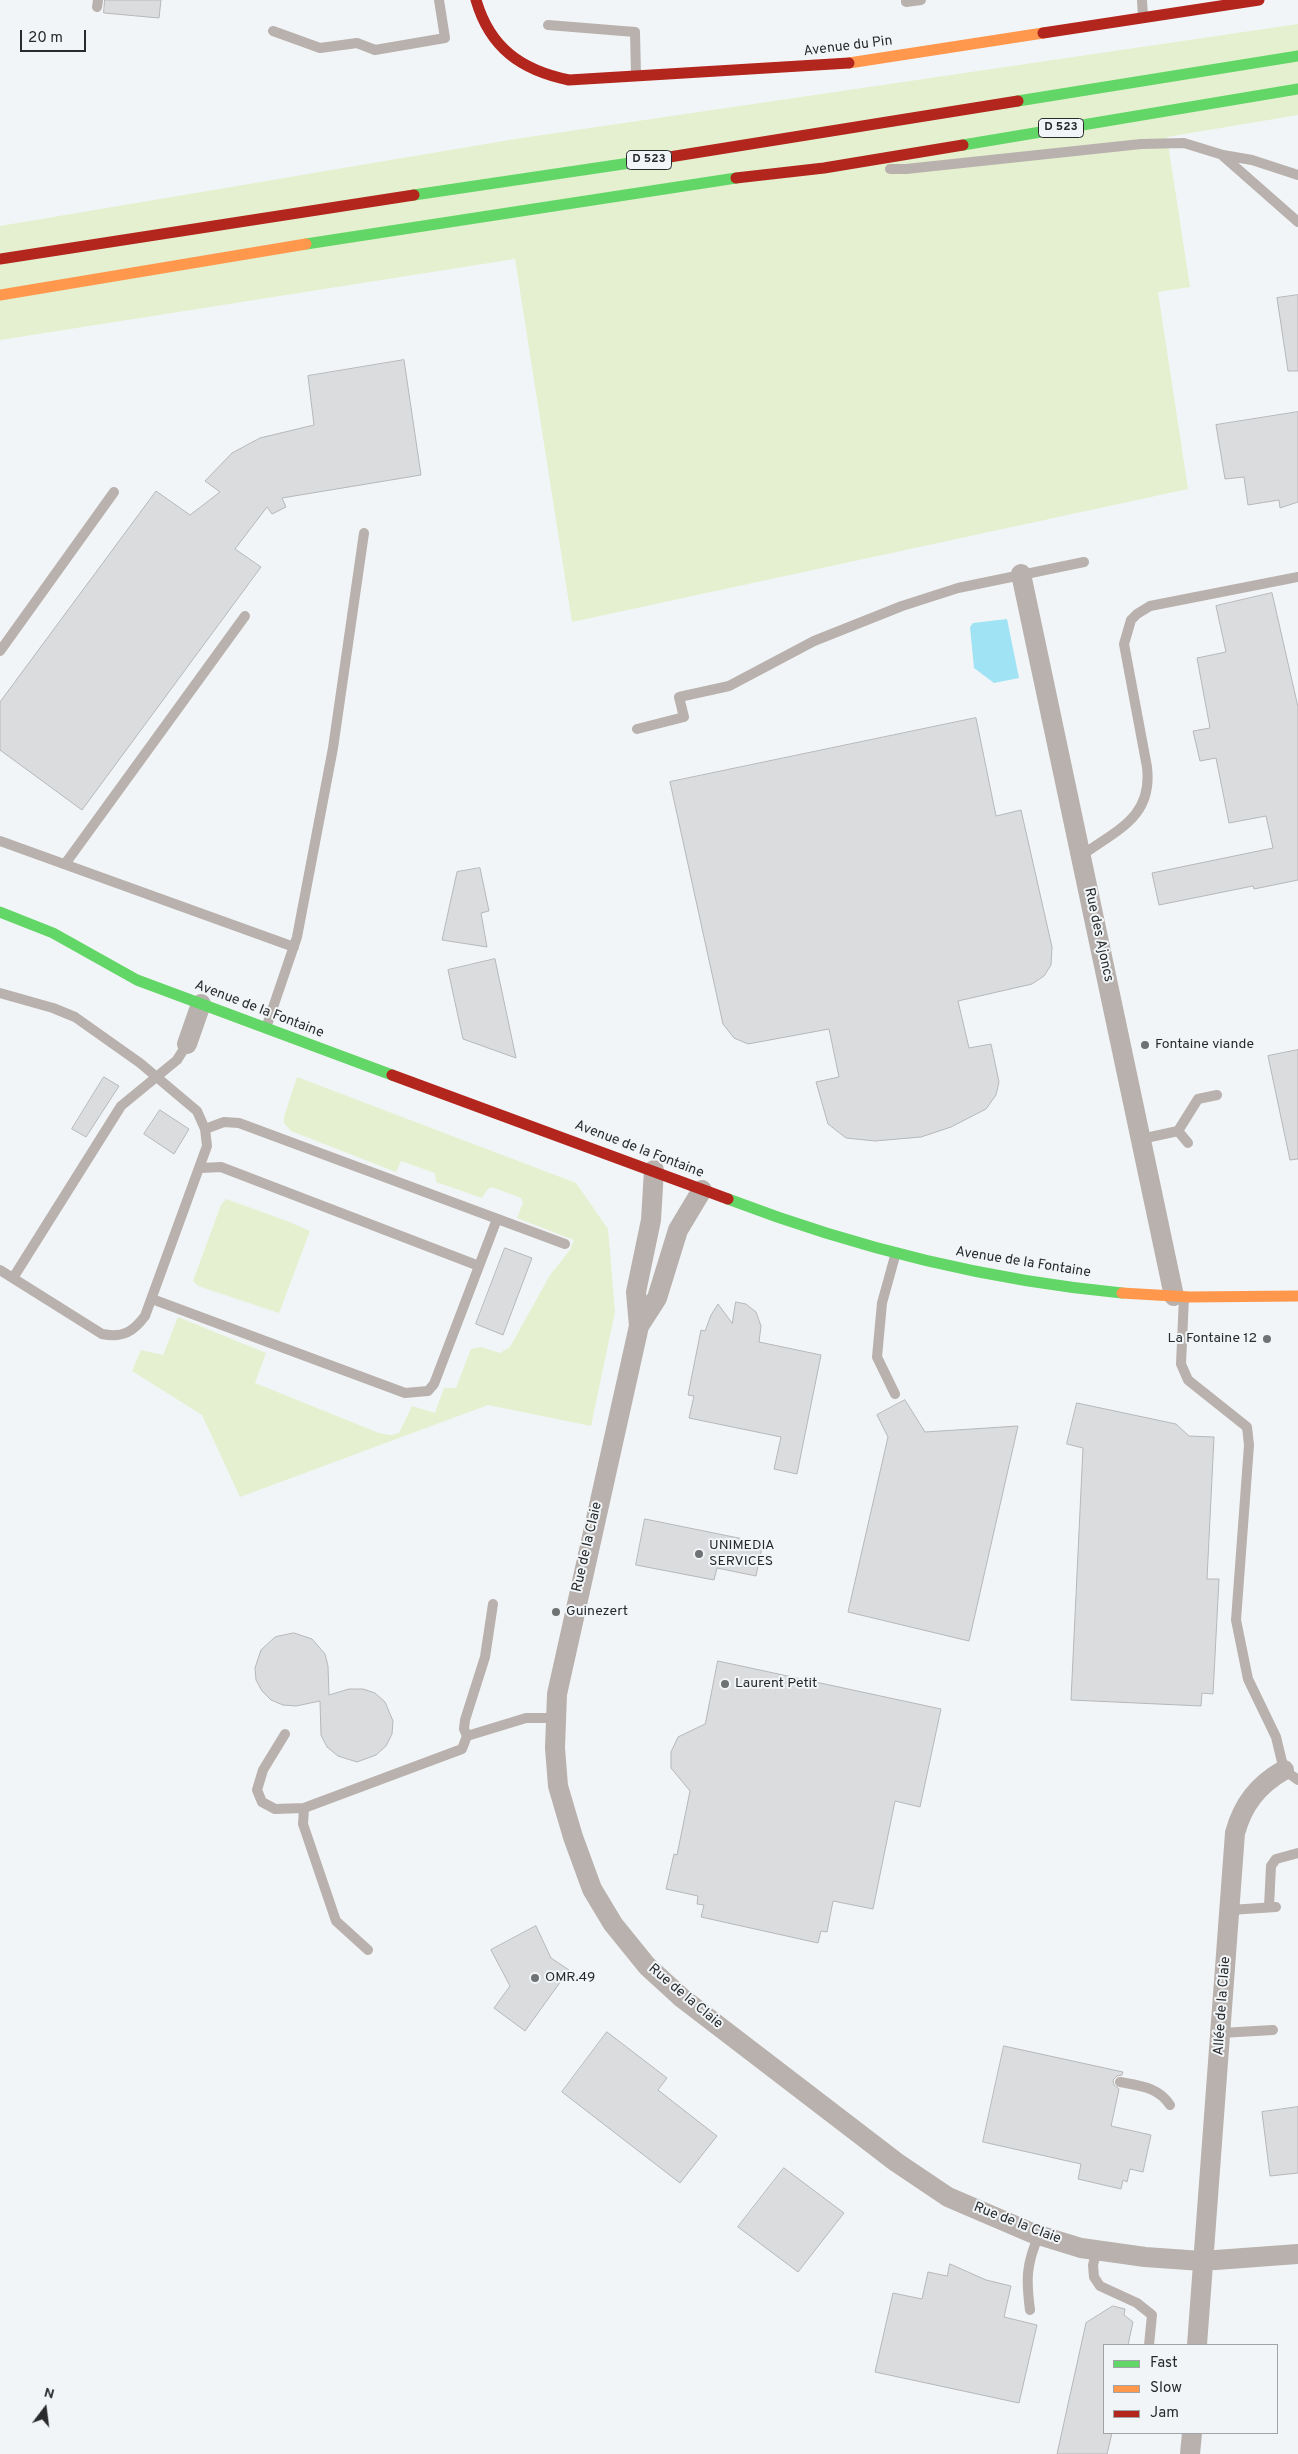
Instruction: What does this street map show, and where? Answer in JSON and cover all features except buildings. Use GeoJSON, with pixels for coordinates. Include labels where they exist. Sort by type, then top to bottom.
{"type":"FeatureCollection","features":[{"type":"Feature","properties":{"kind":"main road","name":"Avenue du Pin"},"geometry":{"type":"LineString","coordinates":[[476,0],[481,17],[497,44],[515,60],[537,72],[569,80],[838,65],[1143,18],[1215,3],[1258,0]]}},
{"type":"Feature","properties":{"kind":"main road","name":"D 523"},"geometry":{"type":"LineString","coordinates":[[0,259],[228,222],[663,158],[1298,56]]}},
{"type":"Feature","properties":{"kind":"main road","name":"D 523"},"geometry":{"type":"LineString","coordinates":[[0,295],[228,256],[723,180],[824,168],[1298,89]]}},
{"type":"Feature","properties":{"kind":"main road","name":"Avenue de la Fontaine"},"geometry":{"type":"LineString","coordinates":[[0,912],[25,919],[64,938],[137,980],[654,1170],[702,1190],[822,1232],[896,1255],[1024,1280],[1111,1291],[1179,1296],[1298,1296]]}},
{"type":"Feature","properties":{"kind":"street","name":"Rue des Ajoncs"},"geometry":{"type":"LineString","coordinates":[[1021,574],[1141,1139],[1179,1296]]}},
{"type":"Feature","properties":{"kind":"street"},"geometry":{"type":"LineString","coordinates":[[187,1044],[201,1004]]}},
{"type":"Feature","properties":{"kind":"street","name":"Rue de la Claie"},"geometry":{"type":"LineString","coordinates":[[654,1170],[651,1220],[636,1292],[638,1326],[568,1637],[557,1694],[555,1748],[558,1786],[576,1846],[592,1889],[613,1924],[647,1966],[682,1998],[896,2162],[948,2197],[1039,2235],[1097,2250],[1145,2257],[1202,2261],[1298,2254]]}},
{"type":"Feature","properties":{"kind":"street","name":"Rue de la Claie"},"geometry":{"type":"LineString","coordinates":[[638,1326],[657,1298],[678,1230],[702,1190]]}},
{"type":"Feature","properties":{"kind":"street","name":"Allée de la Claie"},"geometry":{"type":"LineString","coordinates":[[1197,2344],[1235,1833],[1239,1819],[1253,1794],[1273,1776],[1291,1775]]}},
{"type":"Feature","properties":{"kind":"street"},"geometry":{"type":"LineString","coordinates":[[1190,2454],[1192,2434]]}},
{"type":"Feature","properties":{"kind":"lane"},"geometry":{"type":"LineString","coordinates":[[273,31],[320,48],[357,43],[375,50],[445,38],[438,0]]}},
{"type":"Feature","properties":{"kind":"lane"},"geometry":{"type":"LineString","coordinates":[[906,0],[906,2],[921,0]]}},
{"type":"Feature","properties":{"kind":"lane"},"geometry":{"type":"LineString","coordinates":[[1142,0],[1143,18]]}},
{"type":"Feature","properties":{"kind":"lane"},"geometry":{"type":"LineString","coordinates":[[548,25],[636,32],[636,76]]}},
{"type":"Feature","properties":{"kind":"lane"},"geometry":{"type":"LineString","coordinates":[[824,168],[906,169],[1141,144],[1184,143],[1223,155],[1252,160],[1298,175]]}},
{"type":"Feature","properties":{"kind":"lane"},"geometry":{"type":"LineString","coordinates":[[1223,155],[1298,222]]}},
{"type":"Feature","properties":{"kind":"lane"},"geometry":{"type":"LineString","coordinates":[[0,651],[114,492]]}},
{"type":"Feature","properties":{"kind":"lane"},"geometry":{"type":"LineString","coordinates":[[266,1029],[294,947],[333,748],[364,532]]}},
{"type":"Feature","properties":{"kind":"lane"},"geometry":{"type":"LineString","coordinates":[[637,728],[684,717],[679,698],[728,686],[814,641],[902,606],[958,588],[1084,562]]}},
{"type":"Feature","properties":{"kind":"lane"},"geometry":{"type":"LineString","coordinates":[[1081,856],[1134,818],[1146,794],[1147,767],[1124,644],[1131,620],[1150,606],[1298,577]]}},
{"type":"Feature","properties":{"kind":"lane"},"geometry":{"type":"LineString","coordinates":[[65,864],[245,616]]}},
{"type":"Feature","properties":{"kind":"lane"},"geometry":{"type":"LineString","coordinates":[[0,841],[294,947]]}},
{"type":"Feature","properties":{"kind":"lane"},"geometry":{"type":"LineString","coordinates":[[0,993],[53,1008],[75,1017],[157,1078],[197,1111],[205,1129],[207,1146],[201,1168],[145,1316],[129,1334],[115,1337],[102,1334],[0,1270]]}},
{"type":"Feature","properties":{"kind":"lane"},"geometry":{"type":"LineString","coordinates":[[13,1278],[121,1106],[177,1060],[187,1044]]}},
{"type":"Feature","properties":{"kind":"lane"},"geometry":{"type":"LineString","coordinates":[[1141,1139],[1178,1131],[1198,1099],[1217,1095]]}},
{"type":"Feature","properties":{"kind":"lane"},"geometry":{"type":"LineString","coordinates":[[205,1129],[224,1122],[239,1124],[566,1244]]}},
{"type":"Feature","properties":{"kind":"lane"},"geometry":{"type":"LineString","coordinates":[[1178,1131],[1188,1143]]}},
{"type":"Feature","properties":{"kind":"lane"},"geometry":{"type":"LineString","coordinates":[[201,1168],[221,1167],[479,1266]]}},
{"type":"Feature","properties":{"kind":"lane"},"geometry":{"type":"LineString","coordinates":[[152,1299],[404,1394],[416,1394],[428,1391],[434,1384],[497,1219]]}},
{"type":"Feature","properties":{"kind":"lane"},"geometry":{"type":"LineString","coordinates":[[895,1394],[877,1357],[882,1303],[896,1255]]}},
{"type":"Feature","properties":{"kind":"lane"},"geometry":{"type":"LineString","coordinates":[[1179,1296],[1181,1364],[1188,1380],[1247,1427],[1249,1445],[1236,1620],[1248,1679],[1276,1737],[1291,1775]]}},
{"type":"Feature","properties":{"kind":"lane"},"geometry":{"type":"LineString","coordinates":[[285,1734],[263,1770],[257,1790],[262,1802],[274,1809],[304,1808],[462,1748],[467,1736],[464,1729],[465,1720],[484,1656],[493,1604]]}},
{"type":"Feature","properties":{"kind":"lane"},"geometry":{"type":"LineString","coordinates":[[467,1736],[526,1718],[557,1718]]}},
{"type":"Feature","properties":{"kind":"lane"},"geometry":{"type":"LineString","coordinates":[[304,1808],[303,1824],[336,1920],[368,1950]]}},
{"type":"Feature","properties":{"kind":"lane"},"geometry":{"type":"LineString","coordinates":[[1230,1910],[1273,1907],[1271,1866],[1276,1859],[1298,1853]]}},
{"type":"Feature","properties":{"kind":"lane"},"geometry":{"type":"LineString","coordinates":[[1221,2033],[1272,2030]]}},
{"type":"Feature","properties":{"kind":"lane"},"geometry":{"type":"LineString","coordinates":[[1120,2082],[1157,2091],[1170,2105]]}},
{"type":"Feature","properties":{"kind":"lane"},"geometry":{"type":"LineString","coordinates":[[1030,2310],[1026,2281],[1027,2271],[1039,2235]]}},
{"type":"Feature","properties":{"kind":"lane"},"geometry":{"type":"LineString","coordinates":[[1097,2250],[1093,2265],[1094,2277],[1100,2286],[1137,2303],[1152,2315],[1149,2344]]}},
{"type":"Feature","properties":{"kind":"green space"},"geometry":{"type":"Polygon","coordinates":[[[1298,24],[1298,115],[1167,137],[1190,287],[1158,292],[1188,489],[572,622],[515,259],[0,340],[0,226],[515,139],[1298,24]]]}},
{"type":"Feature","properties":{"kind":"green space"},"geometry":{"type":"Polygon","coordinates":[[[297,1077],[576,1183],[608,1229],[615,1312],[591,1426],[488,1405],[240,1497],[202,1415],[132,1371],[141,1350],[163,1355],[178,1317],[266,1353],[255,1383],[379,1433],[390,1435],[399,1433],[412,1406],[435,1413],[444,1388],[456,1388],[471,1349],[481,1347],[500,1353],[510,1347],[550,1275],[570,1250],[574,1240],[517,1218],[523,1203],[521,1198],[492,1187],[488,1189],[482,1198],[436,1182],[435,1173],[401,1161],[396,1172],[291,1131],[284,1123],[284,1117],[297,1077]]]}},
{"type":"Feature","properties":{"kind":"green space"},"geometry":{"type":"Polygon","coordinates":[[[226,1199],[310,1231],[279,1313],[198,1286],[193,1281],[221,1205],[226,1199]]]}},
{"type":"Feature","properties":{"kind":"water"},"geometry":{"type":"Polygon","coordinates":[[[1007,619],[1019,678],[994,683],[974,668],[970,627],[973,623],[1007,619]]]}},
{"type":"Feature","properties":{"kind":"traffic: fast"},"geometry":{"type":"LineString","coordinates":[[1018,101],[1298,56]]}},
{"type":"Feature","properties":{"kind":"traffic: fast"},"geometry":{"type":"LineString","coordinates":[[963,145],[1298,89]]}},
{"type":"Feature","properties":{"kind":"traffic: fast"},"geometry":{"type":"LineString","coordinates":[[414,195],[657,159]]}},
{"type":"Feature","properties":{"kind":"traffic: fast"},"geometry":{"type":"LineString","coordinates":[[306,244],[736,178]]}},
{"type":"Feature","properties":{"kind":"traffic: fast"},"geometry":{"type":"LineString","coordinates":[[0,912],[53,933],[137,980],[392,1075]]}},
{"type":"Feature","properties":{"kind":"traffic: fast"},"geometry":{"type":"LineString","coordinates":[[728,1199],[824,1233],[922,1260],[1021,1280],[1122,1293]]}},
{"type":"Feature","properties":{"kind":"traffic: slow"},"geometry":{"type":"LineString","coordinates":[[849,63],[1043,33]]}},
{"type":"Feature","properties":{"kind":"traffic: slow"},"geometry":{"type":"LineString","coordinates":[[0,295],[306,244]]}},
{"type":"Feature","properties":{"kind":"traffic: slow"},"geometry":{"type":"LineString","coordinates":[[1122,1293],[1190,1297],[1298,1296]]}},
{"type":"Feature","properties":{"kind":"traffic: jam"},"geometry":{"type":"LineString","coordinates":[[476,0],[482,17],[490,31],[499,44],[510,54],[536,70],[569,80],[849,63]]}},
{"type":"Feature","properties":{"kind":"traffic: jam"},"geometry":{"type":"LineString","coordinates":[[1043,33],[1259,0]]}},
{"type":"Feature","properties":{"kind":"traffic: jam"},"geometry":{"type":"LineString","coordinates":[[657,159],[1018,101]]}},
{"type":"Feature","properties":{"kind":"traffic: jam"},"geometry":{"type":"LineString","coordinates":[[736,178],[824,168],[963,145]]}},
{"type":"Feature","properties":{"kind":"traffic: jam"},"geometry":{"type":"LineString","coordinates":[[0,259],[414,195]]}},
{"type":"Feature","properties":{"kind":"traffic: jam"},"geometry":{"type":"LineString","coordinates":[[392,1075],[728,1199]]}},
{"type":"Feature","properties":{"kind":"place","name":"Fontaine viande"},"geometry":{"type":"Point","coordinates":[1145,1045]}},
{"type":"Feature","properties":{"kind":"place","name":"La Fontaine 12"},"geometry":{"type":"Point","coordinates":[1267,1339]}},
{"type":"Feature","properties":{"kind":"place","name":"UNIMEDIA SERVICES"},"geometry":{"type":"Point","coordinates":[699,1554]}},
{"type":"Feature","properties":{"kind":"place","name":"Guinezert"},"geometry":{"type":"Point","coordinates":[556,1612]}},
{"type":"Feature","properties":{"kind":"place","name":"Laurent Petit"},"geometry":{"type":"Point","coordinates":[725,1684]}},
{"type":"Feature","properties":{"kind":"place","name":"OMR.49"},"geometry":{"type":"Point","coordinates":[535,1978]}}]}
